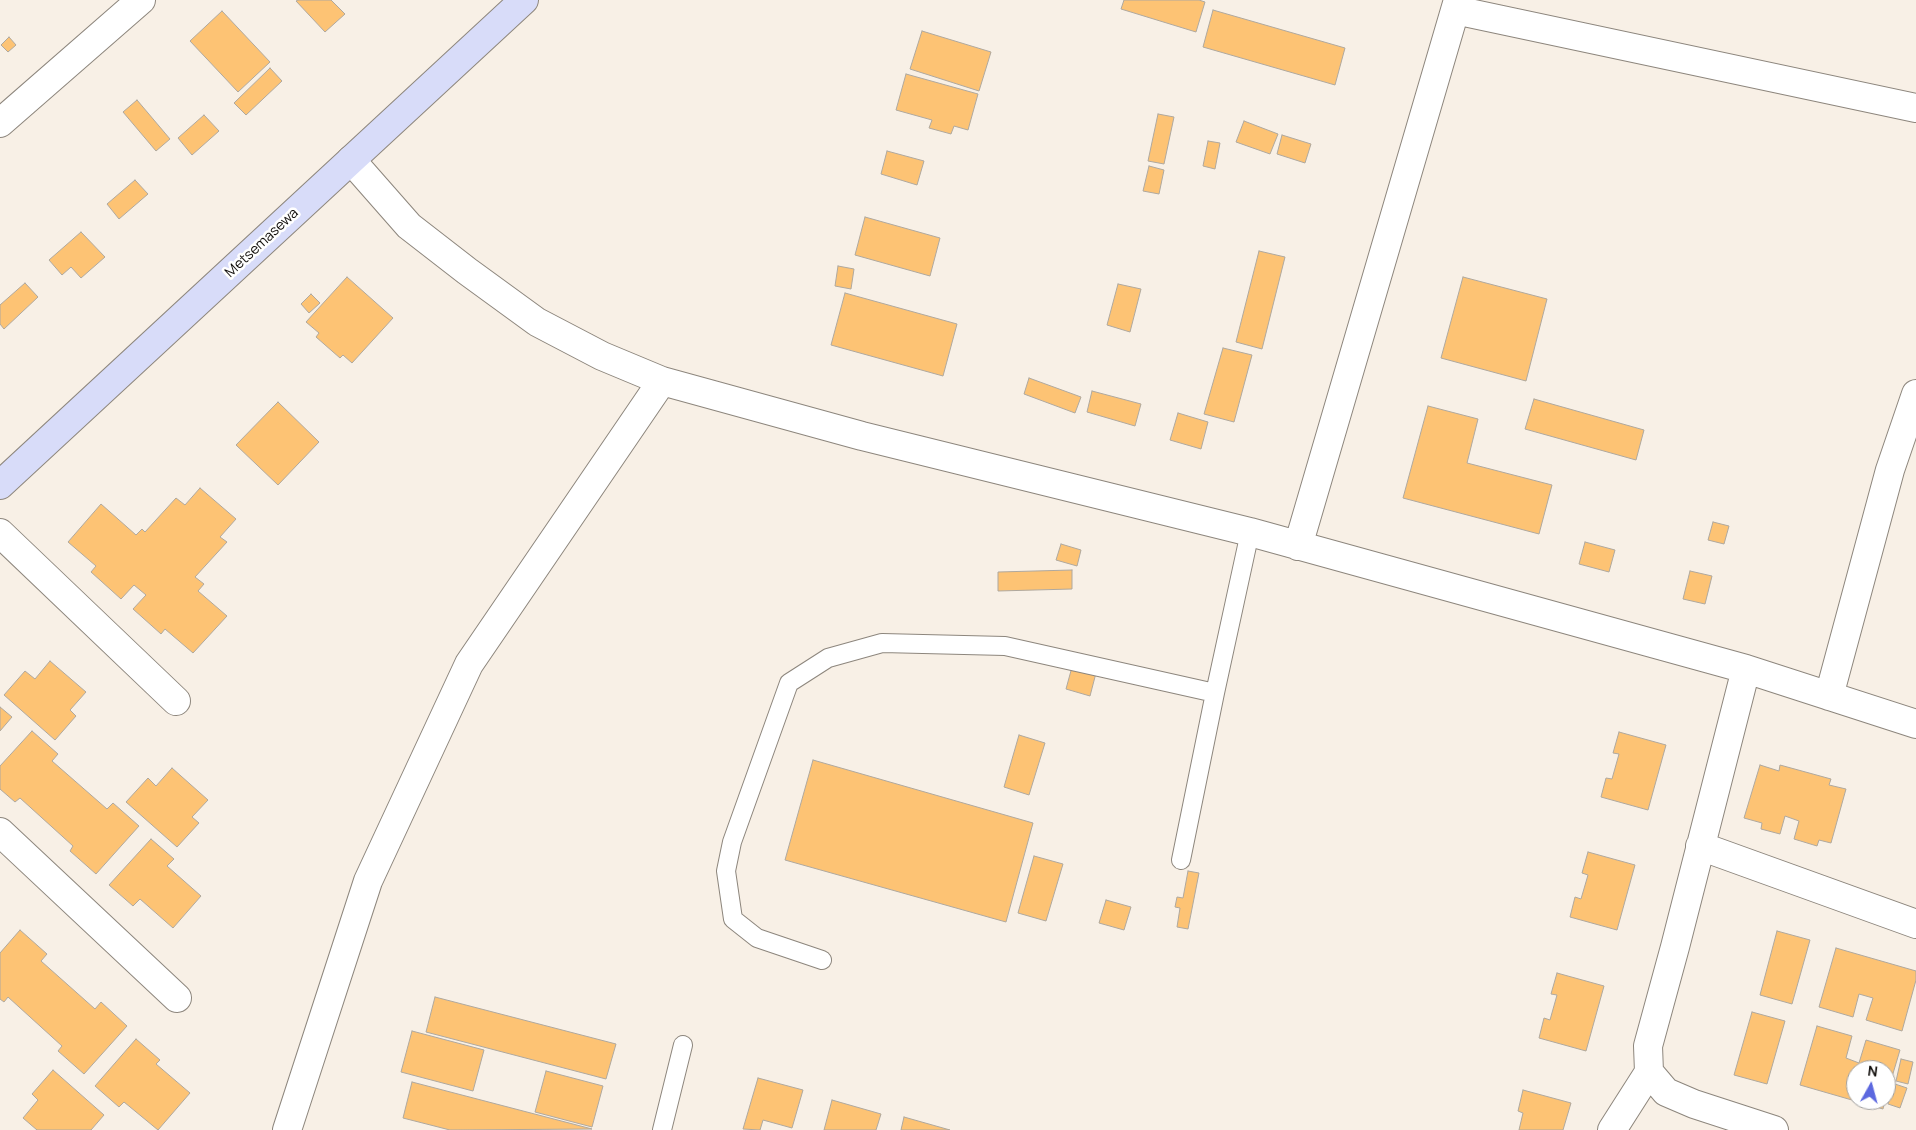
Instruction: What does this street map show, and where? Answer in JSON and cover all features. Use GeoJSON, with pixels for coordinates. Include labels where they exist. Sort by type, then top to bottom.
{"type":"FeatureCollection","features":[{"type":"Feature","properties":{"kind":"street"},"geometry":{"type":"LineString","coordinates":[[0,123],[141,0]]}},
{"type":"Feature","properties":{"kind":"street","name":"Metsemasewa"},"geometry":{"type":"LineString","coordinates":[[0,485],[351,160],[512,4]]}},
{"type":"Feature","properties":{"kind":"street"},"geometry":{"type":"LineString","coordinates":[[1298,546],[1456,5],[1916,108]]}},
{"type":"Feature","properties":{"kind":"street"},"geometry":{"type":"LineString","coordinates":[[351,160],[409,226],[537,322],[602,356],[662,380],[862,436],[1250,532],[1746,669],[1916,724]]}},
{"type":"Feature","properties":{"kind":"street"},"geometry":{"type":"LineString","coordinates":[[287,1130],[368,880],[468,664],[662,380]]}},
{"type":"Feature","properties":{"kind":"street"},"geometry":{"type":"LineString","coordinates":[[1829,696],[1890,470],[1916,394]]}},
{"type":"Feature","properties":{"kind":"street"},"geometry":{"type":"LineString","coordinates":[[0,533],[176,701]]}},
{"type":"Feature","properties":{"kind":"street"},"geometry":{"type":"LineString","coordinates":[[1612,1130],[1649,1072],[1648,1046],[1746,669]]}},
{"type":"Feature","properties":{"kind":"street"},"geometry":{"type":"LineString","coordinates":[[0,832],[178,998]]}},
{"type":"Feature","properties":{"kind":"street"},"geometry":{"type":"LineString","coordinates":[[1700,846],[1916,924]]}},
{"type":"Feature","properties":{"kind":"street"},"geometry":{"type":"LineString","coordinates":[[1649,1072],[1666,1092],[1694,1104],[1774,1130]]}},
{"type":"Feature","properties":{"kind":"lane"},"geometry":{"type":"LineString","coordinates":[[1181,860],[1250,532]]}},
{"type":"Feature","properties":{"kind":"lane"},"geometry":{"type":"LineString","coordinates":[[822,960],[757,938],[733,919],[726,871],[732,842],[788,683],[828,658],[882,643],[1005,646],[1215,693]]}},
{"type":"Feature","properties":{"kind":"lane"},"geometry":{"type":"LineString","coordinates":[[662,1130],[683,1045]]}},
{"type":"Feature","properties":{"kind":"building"},"geometry":{"type":"Polygon","coordinates":[[[331,0],[345,14],[325,32],[296,1],[331,0]]]}},
{"type":"Feature","properties":{"kind":"building"},"geometry":{"type":"Polygon","coordinates":[[[1124,0],[1199,0],[1205,2],[1196,32],[1121,9],[1124,0]]]}},
{"type":"Feature","properties":{"kind":"building"},"geometry":{"type":"Polygon","coordinates":[[[1213,10],[1345,48],[1335,85],[1203,47],[1213,10]]]}},
{"type":"Feature","properties":{"kind":"building"},"geometry":{"type":"Polygon","coordinates":[[[222,11],[270,62],[238,92],[190,41],[222,11]]]}},
{"type":"Feature","properties":{"kind":"building"},"geometry":{"type":"Polygon","coordinates":[[[922,31],[991,52],[979,91],[910,69],[922,31]]]}},
{"type":"Feature","properties":{"kind":"building"},"geometry":{"type":"Polygon","coordinates":[[[9,37],[16,45],[8,52],[1,45],[9,37]]]}},
{"type":"Feature","properties":{"kind":"building"},"geometry":{"type":"Polygon","coordinates":[[[270,68],[282,81],[246,115],[234,103],[270,68]]]}},
{"type":"Feature","properties":{"kind":"building"},"geometry":{"type":"Polygon","coordinates":[[[906,74],[978,94],[968,130],[954,126],[951,134],[929,128],[932,120],[896,110],[906,74]]]}},
{"type":"Feature","properties":{"kind":"building"},"geometry":{"type":"Polygon","coordinates":[[[137,100],[170,139],[156,151],[123,112],[137,100]]]}},
{"type":"Feature","properties":{"kind":"building"},"geometry":{"type":"Polygon","coordinates":[[[1158,114],[1174,117],[1164,164],[1148,161],[1158,114]]]}},
{"type":"Feature","properties":{"kind":"building"},"geometry":{"type":"Polygon","coordinates":[[[204,115],[219,131],[192,155],[178,138],[204,115]]]}},
{"type":"Feature","properties":{"kind":"building"},"geometry":{"type":"Polygon","coordinates":[[[1244,121],[1278,134],[1270,154],[1236,142],[1244,121]]]}},
{"type":"Feature","properties":{"kind":"building"},"geometry":{"type":"Polygon","coordinates":[[[1282,135],[1311,144],[1305,163],[1277,154],[1282,135]]]}},
{"type":"Feature","properties":{"kind":"building"},"geometry":{"type":"Polygon","coordinates":[[[1208,141],[1220,143],[1215,169],[1203,166],[1208,141]]]}},
{"type":"Feature","properties":{"kind":"building"},"geometry":{"type":"Polygon","coordinates":[[[887,151],[924,161],[917,185],[881,174],[887,151]]]}},
{"type":"Feature","properties":{"kind":"building"},"geometry":{"type":"Polygon","coordinates":[[[1149,166],[1164,170],[1159,194],[1143,191],[1149,166]]]}},
{"type":"Feature","properties":{"kind":"building"},"geometry":{"type":"Polygon","coordinates":[[[135,180],[148,194],[119,219],[107,204],[135,180]]]}},
{"type":"Feature","properties":{"kind":"building"},"geometry":{"type":"Polygon","coordinates":[[[865,217],[940,238],[930,276],[855,255],[865,217]]]}},
{"type":"Feature","properties":{"kind":"building"},"geometry":{"type":"Polygon","coordinates":[[[81,232],[105,257],[81,278],[71,267],[62,275],[49,260],[81,232]]]}},
{"type":"Feature","properties":{"kind":"building"},"geometry":{"type":"Polygon","coordinates":[[[1259,251],[1285,257],[1262,349],[1236,342],[1259,251]]]}},
{"type":"Feature","properties":{"kind":"building"},"geometry":{"type":"Polygon","coordinates":[[[838,266],[854,269],[851,289],[835,286],[838,266]]]}},
{"type":"Feature","properties":{"kind":"building"},"geometry":{"type":"Polygon","coordinates":[[[347,277],[393,318],[352,363],[343,355],[340,358],[316,337],[319,333],[306,322],[347,277]]]}},
{"type":"Feature","properties":{"kind":"building"},"geometry":{"type":"Polygon","coordinates":[[[1463,277],[1547,299],[1526,381],[1441,358],[1463,277]]]}},
{"type":"Feature","properties":{"kind":"building"},"geometry":{"type":"Polygon","coordinates":[[[25,283],[38,297],[4,329],[0,324],[0,305],[25,283]]]}},
{"type":"Feature","properties":{"kind":"building"},"geometry":{"type":"Polygon","coordinates":[[[1118,284],[1141,289],[1130,332],[1107,325],[1118,284]]]}},
{"type":"Feature","properties":{"kind":"building"},"geometry":{"type":"Polygon","coordinates":[[[845,293],[957,324],[943,376],[831,345],[845,293]]]}},
{"type":"Feature","properties":{"kind":"building"},"geometry":{"type":"Polygon","coordinates":[[[311,294],[320,303],[309,313],[301,304],[311,294]]]}},
{"type":"Feature","properties":{"kind":"building"},"geometry":{"type":"Polygon","coordinates":[[[1223,348],[1252,355],[1234,422],[1204,414],[1223,348]]]}},
{"type":"Feature","properties":{"kind":"building"},"geometry":{"type":"Polygon","coordinates":[[[1029,378],[1081,397],[1075,413],[1024,394],[1029,378]]]}},
{"type":"Feature","properties":{"kind":"building"},"geometry":{"type":"Polygon","coordinates":[[[1092,391],[1141,404],[1135,426],[1087,412],[1092,391]]]}},
{"type":"Feature","properties":{"kind":"building"},"geometry":{"type":"Polygon","coordinates":[[[1534,399],[1644,430],[1636,460],[1525,429],[1534,399]]]}},
{"type":"Feature","properties":{"kind":"building"},"geometry":{"type":"Polygon","coordinates":[[[278,402],[319,442],[278,485],[236,445],[278,402]]]}},
{"type":"Feature","properties":{"kind":"building"},"geometry":{"type":"Polygon","coordinates":[[[1428,406],[1478,419],[1467,463],[1552,485],[1539,534],[1403,498],[1428,406]]]}},
{"type":"Feature","properties":{"kind":"building"},"geometry":{"type":"Polygon","coordinates":[[[1178,413],[1208,422],[1201,449],[1170,440],[1178,413]]]}},
{"type":"Feature","properties":{"kind":"building"},"geometry":{"type":"Polygon","coordinates":[[[200,488],[236,519],[220,537],[227,542],[195,577],[204,584],[198,591],[227,616],[193,653],[165,629],[161,634],[133,609],[146,595],[134,585],[121,599],[91,572],[96,566],[68,542],[101,504],[136,535],[142,529],[145,532],[176,498],[185,505],[200,488]]]}},
{"type":"Feature","properties":{"kind":"building"},"geometry":{"type":"Polygon","coordinates":[[[1713,522],[1729,526],[1724,544],[1708,540],[1713,522]]]}},
{"type":"Feature","properties":{"kind":"building"},"geometry":{"type":"Polygon","coordinates":[[[1585,542],[1615,550],[1609,572],[1579,564],[1585,542]]]}},
{"type":"Feature","properties":{"kind":"building"},"geometry":{"type":"Polygon","coordinates":[[[1061,544],[1081,550],[1077,566],[1056,560],[1061,544]]]}},
{"type":"Feature","properties":{"kind":"building"},"geometry":{"type":"Polygon","coordinates":[[[1072,570],[1072,589],[998,591],[998,572],[1072,570]]]}},
{"type":"Feature","properties":{"kind":"building"},"geometry":{"type":"Polygon","coordinates":[[[1690,571],[1712,576],[1705,604],[1683,599],[1690,571]]]}},
{"type":"Feature","properties":{"kind":"building"},"geometry":{"type":"Polygon","coordinates":[[[50,661],[86,692],[70,710],[76,716],[55,740],[4,695],[25,671],[35,679],[50,661]]]}},
{"type":"Feature","properties":{"kind":"building"},"geometry":{"type":"Polygon","coordinates":[[[1072,667],[1096,673],[1090,696],[1066,689],[1072,667]]]}},
{"type":"Feature","properties":{"kind":"building"},"geometry":{"type":"Polygon","coordinates":[[[0,707],[12,717],[0,731],[0,707]]]}},
{"type":"Feature","properties":{"kind":"building"},"geometry":{"type":"Polygon","coordinates":[[[32,731],[58,754],[52,761],[107,809],[113,803],[139,826],[96,874],[70,851],[73,846],[20,798],[15,802],[0,789],[0,766],[32,731]]]}},
{"type":"Feature","properties":{"kind":"building"},"geometry":{"type":"Polygon","coordinates":[[[1619,732],[1666,745],[1648,810],[1601,797],[1606,778],[1612,779],[1619,754],[1613,753],[1619,732]]]}},
{"type":"Feature","properties":{"kind":"building"},"geometry":{"type":"Polygon","coordinates":[[[1019,735],[1045,743],[1029,795],[1004,787],[1019,735]]]}},
{"type":"Feature","properties":{"kind":"building"},"geometry":{"type":"Polygon","coordinates":[[[813,760],[1033,823],[1006,922],[785,860],[813,760]]]}},
{"type":"Feature","properties":{"kind":"building"},"geometry":{"type":"Polygon","coordinates":[[[1760,765],[1779,771],[1780,765],[1831,779],[1829,785],[1846,789],[1831,843],[1819,840],[1817,846],[1794,839],[1799,821],[1785,816],[1780,834],[1761,829],[1762,823],[1744,818],[1760,765]]]}},
{"type":"Feature","properties":{"kind":"building"},"geometry":{"type":"Polygon","coordinates":[[[172,768],[208,800],[192,817],[199,823],[177,847],[126,802],[148,778],[156,786],[172,768]]]}},
{"type":"Feature","properties":{"kind":"building"},"geometry":{"type":"Polygon","coordinates":[[[151,839],[174,859],[167,866],[201,896],[173,928],[140,899],[133,906],[109,885],[151,839]]]}},
{"type":"Feature","properties":{"kind":"building"},"geometry":{"type":"Polygon","coordinates":[[[1588,852],[1635,865],[1617,930],[1570,917],[1575,897],[1581,899],[1588,875],[1582,873],[1588,852]]]}},
{"type":"Feature","properties":{"kind":"building"},"geometry":{"type":"Polygon","coordinates":[[[1034,856],[1063,864],[1046,921],[1018,913],[1034,856]]]}},
{"type":"Feature","properties":{"kind":"building"},"geometry":{"type":"Polygon","coordinates":[[[1188,871],[1199,873],[1188,929],[1177,927],[1180,908],[1175,907],[1177,897],[1183,898],[1188,871]]]}},
{"type":"Feature","properties":{"kind":"building"},"geometry":{"type":"Polygon","coordinates":[[[1106,900],[1131,907],[1124,930],[1099,923],[1106,900]]]}},
{"type":"Feature","properties":{"kind":"building"},"geometry":{"type":"Polygon","coordinates":[[[20,930],[47,954],[41,961],[95,1009],[101,1002],[127,1026],[84,1074],[58,1051],[62,1046],[8,997],[4,1002],[0,999],[0,953],[20,930]]]}},
{"type":"Feature","properties":{"kind":"building"},"geometry":{"type":"Polygon","coordinates":[[[1777,931],[1810,940],[1792,1004],[1760,995],[1777,931]]]}},
{"type":"Feature","properties":{"kind":"building"},"geometry":{"type":"Polygon","coordinates":[[[1836,948],[1916,971],[1916,980],[1902,1031],[1866,1020],[1873,998],[1859,994],[1853,1017],[1819,1007],[1836,948]]]}},
{"type":"Feature","properties":{"kind":"building"},"geometry":{"type":"Polygon","coordinates":[[[1557,973],[1604,986],[1586,1051],[1539,1038],[1544,1018],[1550,1020],[1557,995],[1551,994],[1557,973]]]}},
{"type":"Feature","properties":{"kind":"building"},"geometry":{"type":"Polygon","coordinates":[[[435,997],[616,1044],[606,1079],[426,1032],[435,997]]]}},
{"type":"Feature","properties":{"kind":"building"},"geometry":{"type":"Polygon","coordinates":[[[1752,1012],[1785,1021],[1767,1084],[1734,1075],[1752,1012]]]}},
{"type":"Feature","properties":{"kind":"building"},"geometry":{"type":"Polygon","coordinates":[[[1817,1026],[1852,1036],[1846,1058],[1851,1060],[1846,1060],[1846,1098],[1800,1085],[1817,1026]]]}},
{"type":"Feature","properties":{"kind":"building"},"geometry":{"type":"Polygon","coordinates":[[[412,1031],[484,1050],[473,1091],[401,1072],[412,1031]]]}},
{"type":"Feature","properties":{"kind":"building"},"geometry":{"type":"Polygon","coordinates":[[[136,1039],[160,1060],[156,1064],[190,1093],[158,1130],[124,1102],[119,1107],[95,1086],[136,1039]]]}},
{"type":"Feature","properties":{"kind":"building"},"geometry":{"type":"Polygon","coordinates":[[[1866,1040],[1900,1050],[1896,1063],[1896,1060],[1860,1060],[1866,1040]]]}},
{"type":"Feature","properties":{"kind":"building"},"geometry":{"type":"Polygon","coordinates":[[[1901,1059],[1913,1062],[1908,1084],[1896,1081],[1901,1059]]]}},
{"type":"Feature","properties":{"kind":"building"},"geometry":{"type":"Polygon","coordinates":[[[53,1070],[104,1115],[91,1130],[37,1130],[23,1118],[38,1100],[32,1094],[53,1070]]]}},
{"type":"Feature","properties":{"kind":"building"},"geometry":{"type":"Polygon","coordinates":[[[546,1071],[603,1086],[592,1127],[535,1112],[546,1071]]]}},
{"type":"Feature","properties":{"kind":"building"},"geometry":{"type":"Polygon","coordinates":[[[758,1078],[803,1090],[792,1128],[763,1120],[760,1130],[743,1129],[758,1078]]]}},
{"type":"Feature","properties":{"kind":"building"},"geometry":{"type":"Polygon","coordinates":[[[412,1082],[592,1129],[450,1130],[403,1118],[412,1082]]]}},
{"type":"Feature","properties":{"kind":"building"},"geometry":{"type":"Polygon","coordinates":[[[1896,1084],[1907,1088],[1900,1108],[1896,1107],[1896,1084]]]}},
{"type":"Feature","properties":{"kind":"building"},"geometry":{"type":"Polygon","coordinates":[[[1523,1090],[1571,1103],[1563,1130],[1519,1130],[1523,1113],[1518,1111],[1523,1090]]]}},
{"type":"Feature","properties":{"kind":"building"},"geometry":{"type":"Polygon","coordinates":[[[832,1100],[881,1114],[876,1130],[824,1130],[832,1100]]]}},
{"type":"Feature","properties":{"kind":"building"},"geometry":{"type":"Polygon","coordinates":[[[904,1117],[950,1130],[901,1130],[904,1117]]]}}]}
